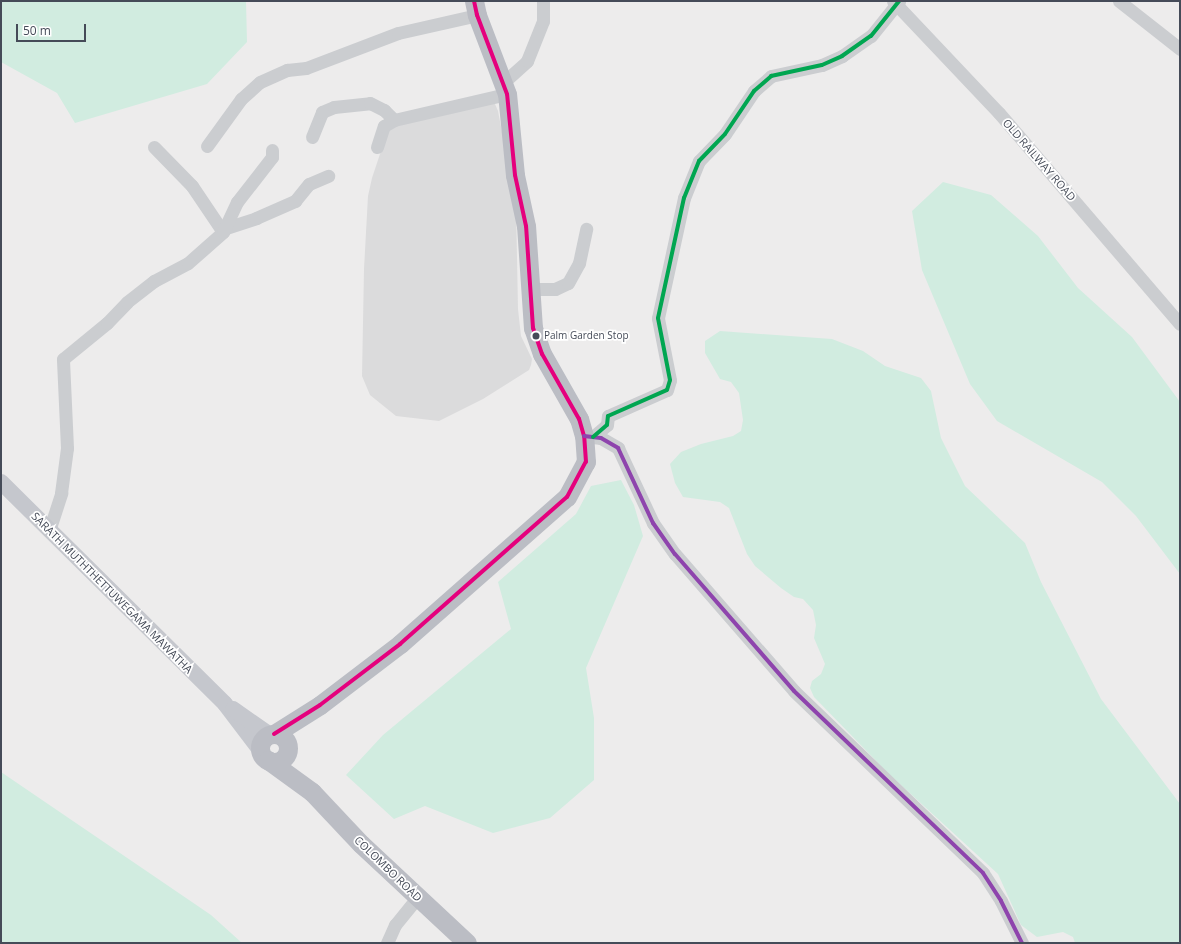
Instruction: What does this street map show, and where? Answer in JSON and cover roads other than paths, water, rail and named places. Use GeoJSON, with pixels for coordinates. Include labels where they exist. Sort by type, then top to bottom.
{"type":"FeatureCollection","features":[{"type":"Feature","properties":{"kind":"highway"},"geometry":{"type":"LineString","coordinates":[[275,745],[320,705],[400,644],[567,497],[586,462],[589,436],[542,354],[533,328],[526,226],[516,175],[506,88],[476,8]]}},
{"type":"Feature","properties":{"kind":"highway","name":"COLOMBO ROAD"},"geometry":{"type":"LineString","coordinates":[[275,745],[312,792],[417,898],[467,943]]}},
{"type":"Feature","properties":{"kind":"main road","name":"SARATH MUTHTHETTUWEGAMA MAWATHA"},"geometry":{"type":"LineString","coordinates":[[1,482],[225,704],[275,745]]}},
{"type":"Feature","properties":{"kind":"street"},"geometry":{"type":"LineString","coordinates":[[377,147],[384,126],[394,120],[506,88],[527,61],[543,21],[544,1]]}},
{"type":"Feature","properties":{"kind":"street"},"geometry":{"type":"LineString","coordinates":[[1119,1],[1180,49]]}},
{"type":"Feature","properties":{"kind":"street"},"geometry":{"type":"LineString","coordinates":[[589,436],[607,425],[608,416],[667,390],[670,380],[658,318],[684,198],[699,161],[725,134],[754,92],[771,76],[822,65],[842,56],[871,36],[896,2]]}},
{"type":"Feature","properties":{"kind":"street","name":"OLD RAILWAY ROAD"},"geometry":{"type":"LineString","coordinates":[[896,2],[998,113],[1180,324]]}},
{"type":"Feature","properties":{"kind":"street"},"geometry":{"type":"LineString","coordinates":[[207,146],[241,99],[260,82],[287,70],[306,68],[398,33],[476,8]]}},
{"type":"Feature","properties":{"kind":"street"},"geometry":{"type":"LineString","coordinates":[[312,137],[322,112],[334,107],[370,103],[384,110],[394,120]]}},
{"type":"Feature","properties":{"kind":"street"},"geometry":{"type":"LineString","coordinates":[[154,147],[192,186],[225,230]]}},
{"type":"Feature","properties":{"kind":"street"},"geometry":{"type":"LineString","coordinates":[[225,230],[237,202],[272,157],[272,150]]}},
{"type":"Feature","properties":{"kind":"street"},"geometry":{"type":"LineString","coordinates":[[49,531],[61,493],[67,448],[63,359],[108,323],[127,302],[154,281],[188,263],[225,230],[294,201],[309,184],[328,176]]}},
{"type":"Feature","properties":{"kind":"street"},"geometry":{"type":"LineString","coordinates":[[530,289],[555,289],[568,283],[579,263],[586,229]]}},
{"type":"Feature","properties":{"kind":"street"},"geometry":{"type":"LineString","coordinates":[[589,436],[601,438],[618,448],[653,523],[671,548],[794,691],[984,873],[1001,901],[1022,943]]}},
{"type":"Feature","properties":{"kind":"street"},"geometry":{"type":"LineString","coordinates":[[388,943],[395,925],[417,898]]}},
{"type":"Feature","properties":{"kind":"place","name":"Palm Garden Stop"},"geometry":{"type":"Point","coordinates":[536,336]}}]}
